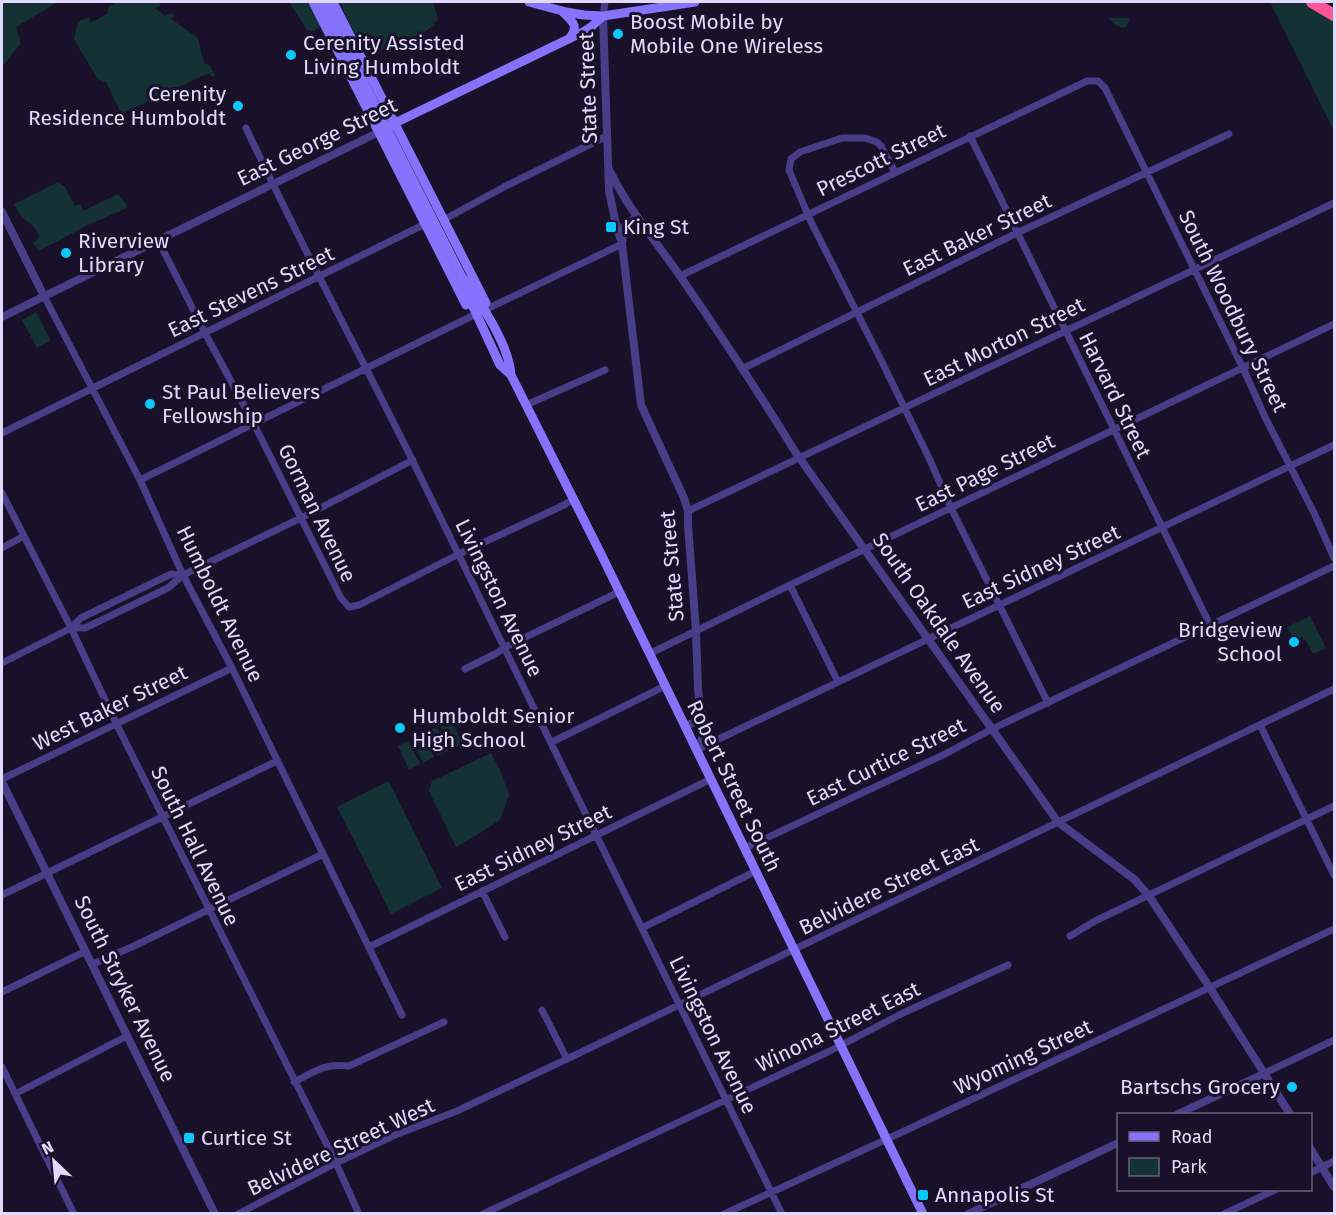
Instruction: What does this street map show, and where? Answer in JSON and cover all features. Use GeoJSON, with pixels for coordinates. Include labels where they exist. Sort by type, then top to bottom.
{"type":"FeatureCollection","features":[{"type":"Feature","properties":{"kind":"highway"},"geometry":{"type":"LineString","coordinates":[[1312,2],[1335,15]]}},
{"type":"Feature","properties":{"kind":"main road"},"geometry":{"type":"LineString","coordinates":[[313,2],[475,323],[483,330]]}},
{"type":"Feature","properties":{"kind":"main road","name":"Robert Street South"},"geometry":{"type":"LineString","coordinates":[[323,2],[462,277],[469,298],[500,365],[511,375],[574,499],[923,1214]]}},
{"type":"Feature","properties":{"kind":"main road"},"geometry":{"type":"LineString","coordinates":[[333,2],[489,308],[493,325]]}},
{"type":"Feature","properties":{"kind":"main road"},"geometry":{"type":"LineString","coordinates":[[529,2],[562,12],[603,16],[695,2]]}},
{"type":"Feature","properties":{"kind":"main road"},"geometry":{"type":"LineString","coordinates":[[562,12],[575,27],[574,33],[568,39]]}},
{"type":"Feature","properties":{"kind":"main road","name":"East George Street"},"geometry":{"type":"LineString","coordinates":[[380,131],[568,39],[589,28],[603,16]]}},
{"type":"Feature","properties":{"kind":"main road","name":"Robert Street South"},"geometry":{"type":"LineString","coordinates":[[462,277],[493,325],[510,361],[511,375]]}},
{"type":"Feature","properties":{"kind":"street","name":"State Street"},"geometry":{"type":"LineString","coordinates":[[605,2],[603,16],[610,195],[622,244],[641,405],[684,498],[688,512],[698,689],[705,733],[696,750]]}},
{"type":"Feature","properties":{"kind":"street","name":"Prescott Street"},"geometry":{"type":"LineString","coordinates":[[680,276],[1087,81],[1098,81]]}},
{"type":"Feature","properties":{"kind":"street","name":"South Woodbury Street"},"geometry":{"type":"LineString","coordinates":[[1098,81],[1105,88],[1335,558]]}},
{"type":"Feature","properties":{"kind":"street","name":"Livingston Avenue"},"geometry":{"type":"LineString","coordinates":[[246,128],[413,460],[782,1214]]}},
{"type":"Feature","properties":{"kind":"street","name":"East George Street"},"geometry":{"type":"LineString","coordinates":[[2,317],[380,131]]}},
{"type":"Feature","properties":{"kind":"street","name":"East Baker Street"},"geometry":{"type":"LineString","coordinates":[[742,369],[1017,233],[1229,134]]}},
{"type":"Feature","properties":{"kind":"street"},"geometry":{"type":"LineString","coordinates":[[444,219],[607,136]]}},
{"type":"Feature","properties":{"kind":"street","name":"Harvard Street"},"geometry":{"type":"LineString","coordinates":[[970,136],[1215,635]]}},
{"type":"Feature","properties":{"kind":"street"},"geometry":{"type":"LineString","coordinates":[[895,172],[881,146],[871,139],[842,138],[800,152],[791,159],[789,164],[789,170],[811,222],[1048,703]]}},
{"type":"Feature","properties":{"kind":"street","name":"South Oakdale Avenue"},"geometry":{"type":"LineString","coordinates":[[609,169],[618,188],[680,276],[800,458],[1058,822],[1134,879],[1149,896],[1289,1113]]}},
{"type":"Feature","properties":{"kind":"street","name":"East Morton Street"},"geometry":{"type":"LineString","coordinates":[[688,512],[1335,203]]}},
{"type":"Feature","properties":{"kind":"street","name":"Humboldt Avenue"},"geometry":{"type":"LineString","coordinates":[[2,212],[91,389],[140,480],[183,575],[232,668],[402,1014]]}},
{"type":"Feature","properties":{"kind":"street"},"geometry":{"type":"LineString","coordinates":[[489,308],[622,244],[624,228],[637,216]]}},
{"type":"Feature","properties":{"kind":"street","name":"East Stevens Street"},"geometry":{"type":"LineString","coordinates":[[2,433],[425,224]]}},
{"type":"Feature","properties":{"kind":"street","name":"Gorman Avenue"},"geometry":{"type":"LineString","coordinates":[[158,240],[341,598],[349,607],[360,605],[459,554]]}},
{"type":"Feature","properties":{"kind":"street"},"geometry":{"type":"LineString","coordinates":[[140,480],[472,316]]}},
{"type":"Feature","properties":{"kind":"street","name":"East Page Street"},"geometry":{"type":"LineString","coordinates":[[650,654],[1335,324]]}},
{"type":"Feature","properties":{"kind":"street"},"geometry":{"type":"LineString","coordinates":[[526,405],[605,370]]}},
{"type":"Feature","properties":{"kind":"street","name":"East Sidney Street"},"geometry":{"type":"LineString","coordinates":[[696,750],[1335,445]]}},
{"type":"Feature","properties":{"kind":"street"},"geometry":{"type":"LineString","coordinates":[[71,628],[85,628],[168,588],[183,575],[413,460]]}},
{"type":"Feature","properties":{"kind":"street","name":"South Hall Avenue"},"geometry":{"type":"LineString","coordinates":[[2,493],[336,1164],[358,1214]]}},
{"type":"Feature","properties":{"kind":"street"},"geometry":{"type":"LineString","coordinates":[[459,554],[574,499]]}},
{"type":"Feature","properties":{"kind":"street"},"geometry":{"type":"LineString","coordinates":[[2,548],[24,536]]}},
{"type":"Feature","properties":{"kind":"street","name":"East Curtice Street"},"geometry":{"type":"LineString","coordinates":[[745,848],[1335,566]]}},
{"type":"Feature","properties":{"kind":"street"},"geometry":{"type":"LineString","coordinates":[[2,663],[71,628],[81,618],[171,574],[183,575]]}},
{"type":"Feature","properties":{"kind":"street"},"geometry":{"type":"LineString","coordinates":[[790,585],[838,682]]}},
{"type":"Feature","properties":{"kind":"street"},"geometry":{"type":"LineString","coordinates":[[465,669],[619,592]]}},
{"type":"Feature","properties":{"kind":"street","name":"West Baker Street"},"geometry":{"type":"LineString","coordinates":[[2,780],[232,668]]}},
{"type":"Feature","properties":{"kind":"street"},"geometry":{"type":"LineString","coordinates":[[552,742],[665,686]]}},
{"type":"Feature","properties":{"kind":"street","name":"Belvidere Street East"},"geometry":{"type":"LineString","coordinates":[[457,1111],[1335,689]]}},
{"type":"Feature","properties":{"kind":"street"},"geometry":{"type":"LineString","coordinates":[[685,726],[693,723],[701,714]]}},
{"type":"Feature","properties":{"kind":"street"},"geometry":{"type":"LineString","coordinates":[[1260,725],[1335,875]]}},
{"type":"Feature","properties":{"kind":"street"},"geometry":{"type":"LineString","coordinates":[[2,895],[277,761]]}},
{"type":"Feature","properties":{"kind":"street","name":"East Sidney Street"},"geometry":{"type":"LineString","coordinates":[[369,947],[711,779]]}},
{"type":"Feature","properties":{"kind":"street","name":"South Stryker Avenue"},"geometry":{"type":"LineString","coordinates":[[2,780],[215,1214]]}},
{"type":"Feature","properties":{"kind":"street"},"geometry":{"type":"LineString","coordinates":[[1070,936],[1095,921],[1335,806]]}},
{"type":"Feature","properties":{"kind":"street"},"geometry":{"type":"LineString","coordinates":[[93,964],[323,854]]}},
{"type":"Feature","properties":{"kind":"street"},"geometry":{"type":"LineString","coordinates":[[642,928],[756,871]]}},
{"type":"Feature","properties":{"kind":"street"},"geometry":{"type":"LineString","coordinates":[[482,891],[505,938]]}},
{"type":"Feature","properties":{"kind":"street","name":"Wyoming Street"},"geometry":{"type":"LineString","coordinates":[[724,1214],[1335,929]]}},
{"type":"Feature","properties":{"kind":"street"},"geometry":{"type":"LineString","coordinates":[[2,992],[86,951]]}},
{"type":"Feature","properties":{"kind":"street","name":"Winona Street East"},"geometry":{"type":"LineString","coordinates":[[485,1213],[1008,965]]}},
{"type":"Feature","properties":{"kind":"street"},"geometry":{"type":"LineString","coordinates":[[542,1010],[567,1059]]}},
{"type":"Feature","properties":{"kind":"street"},"geometry":{"type":"LineString","coordinates":[[294,1082],[324,1066],[334,1064],[349,1066],[444,1022]]}},
{"type":"Feature","properties":{"kind":"street"},"geometry":{"type":"LineString","coordinates":[[15,1094],[127,1036]]}},
{"type":"Feature","properties":{"kind":"street"},"geometry":{"type":"LineString","coordinates":[[1180,1113],[1335,1040]]}},
{"type":"Feature","properties":{"kind":"street"},"geometry":{"type":"LineString","coordinates":[[2,1067],[74,1214]]}},
{"type":"Feature","properties":{"kind":"street","name":"Belvidere Street West"},"geometry":{"type":"LineString","coordinates":[[238,1214],[395,1135],[457,1111]]}},
{"type":"Feature","properties":{"kind":"street"},"geometry":{"type":"LineString","coordinates":[[968,1214],[1117,1144]]}},
{"type":"Feature","properties":{"kind":"street"},"geometry":{"type":"LineString","coordinates":[[1312,1150],[1335,1187]]}},
{"type":"Feature","properties":{"kind":"street"},"geometry":{"type":"LineString","coordinates":[[1312,1172],[1335,1161]]}},
{"type":"Feature","properties":{"kind":"street"},"geometry":{"type":"LineString","coordinates":[[1224,1214],[1273,1191]]}},
{"type":"Feature","properties":{"kind":"green space"},"geometry":{"type":"Polygon","coordinates":[[[2,2],[58,2],[16,27],[21,43],[2,67],[2,2]]]}},
{"type":"Feature","properties":{"kind":"green space"},"geometry":{"type":"Polygon","coordinates":[[[118,2],[158,2],[161,5],[155,8],[165,16],[172,13],[175,15],[171,19],[198,38],[204,63],[210,65],[215,76],[212,77],[209,73],[125,112],[128,118],[117,116],[114,113],[120,111],[106,82],[98,79],[74,38],[78,22],[89,17],[90,23],[107,14],[109,6],[118,2]]]}},
{"type":"Feature","properties":{"kind":"green space"},"geometry":{"type":"Polygon","coordinates":[[[289,2],[308,2],[320,26],[314,31],[307,30],[289,2]]]}},
{"type":"Feature","properties":{"kind":"green space"},"geometry":{"type":"Polygon","coordinates":[[[341,2],[433,2],[438,18],[422,33],[411,39],[387,45],[372,57],[363,47],[345,15],[341,2]]]}},
{"type":"Feature","properties":{"kind":"green space"},"geometry":{"type":"Polygon","coordinates":[[[1270,2],[1303,2],[1334,21],[1334,131],[1270,2]]]}},
{"type":"Feature","properties":{"kind":"green space"},"geometry":{"type":"Polygon","coordinates":[[[1109,18],[1129,18],[1130,20],[1126,27],[1121,27],[1109,18]]]}},
{"type":"Feature","properties":{"kind":"green space"},"geometry":{"type":"Polygon","coordinates":[[[58,182],[65,187],[75,206],[80,204],[83,211],[118,194],[127,208],[88,225],[39,251],[33,243],[39,238],[36,230],[14,204],[58,182]]]}},
{"type":"Feature","properties":{"kind":"green space"},"geometry":{"type":"Polygon","coordinates":[[[36,312],[51,341],[37,348],[22,320],[36,312]]]}},
{"type":"Feature","properties":{"kind":"green space"},"geometry":{"type":"Polygon","coordinates":[[[1310,616],[1326,648],[1313,654],[1305,639],[1298,636],[1293,639],[1287,627],[1310,616]]]}},
{"type":"Feature","properties":{"kind":"green space"},"geometry":{"type":"Polygon","coordinates":[[[451,720],[463,744],[452,749],[440,725],[451,720]]]}},
{"type":"Feature","properties":{"kind":"green space"},"geometry":{"type":"Polygon","coordinates":[[[437,727],[448,750],[438,756],[426,732],[437,727]]]}},
{"type":"Feature","properties":{"kind":"green space"},"geometry":{"type":"Polygon","coordinates":[[[423,734],[434,757],[423,763],[412,739],[423,734]]]}},
{"type":"Feature","properties":{"kind":"green space"},"geometry":{"type":"Polygon","coordinates":[[[408,741],[420,764],[409,770],[398,746],[408,741]]]}},
{"type":"Feature","properties":{"kind":"green space"},"geometry":{"type":"Polygon","coordinates":[[[491,753],[509,795],[500,820],[456,847],[429,791],[432,781],[491,753]]]}},
{"type":"Feature","properties":{"kind":"green space"},"geometry":{"type":"Polygon","coordinates":[[[389,781],[442,888],[391,914],[337,807],[389,781]]]}},
{"type":"Feature","properties":{"kind":"place","name":"Boost Mobile by Mobile One Wireless"},"geometry":{"type":"Point","coordinates":[618,34]}},
{"type":"Feature","properties":{"kind":"place","name":"Cerenity Assisted Living Humboldt"},"geometry":{"type":"Point","coordinates":[291,55]}},
{"type":"Feature","properties":{"kind":"place","name":"Cerenity Residence Humboldt"},"geometry":{"type":"Point","coordinates":[238,106]}},
{"type":"Feature","properties":{"kind":"place","name":"King St"},"geometry":{"type":"Point","coordinates":[611,227]}},
{"type":"Feature","properties":{"kind":"place","name":"Riverview Library"},"geometry":{"type":"Point","coordinates":[66,253]}},
{"type":"Feature","properties":{"kind":"place","name":"St Paul Believers Fellowship"},"geometry":{"type":"Point","coordinates":[150,404]}},
{"type":"Feature","properties":{"kind":"place","name":"Bridgeview School"},"geometry":{"type":"Point","coordinates":[1294,642]}},
{"type":"Feature","properties":{"kind":"place","name":"Humboldt Senior High School"},"geometry":{"type":"Point","coordinates":[400,728]}},
{"type":"Feature","properties":{"kind":"place","name":"Bartschs Grocery"},"geometry":{"type":"Point","coordinates":[1292,1087]}},
{"type":"Feature","properties":{"kind":"place","name":"Curtice St"},"geometry":{"type":"Point","coordinates":[189,1138]}},
{"type":"Feature","properties":{"kind":"place","name":"Annapolis St"},"geometry":{"type":"Point","coordinates":[923,1195]}}]}
